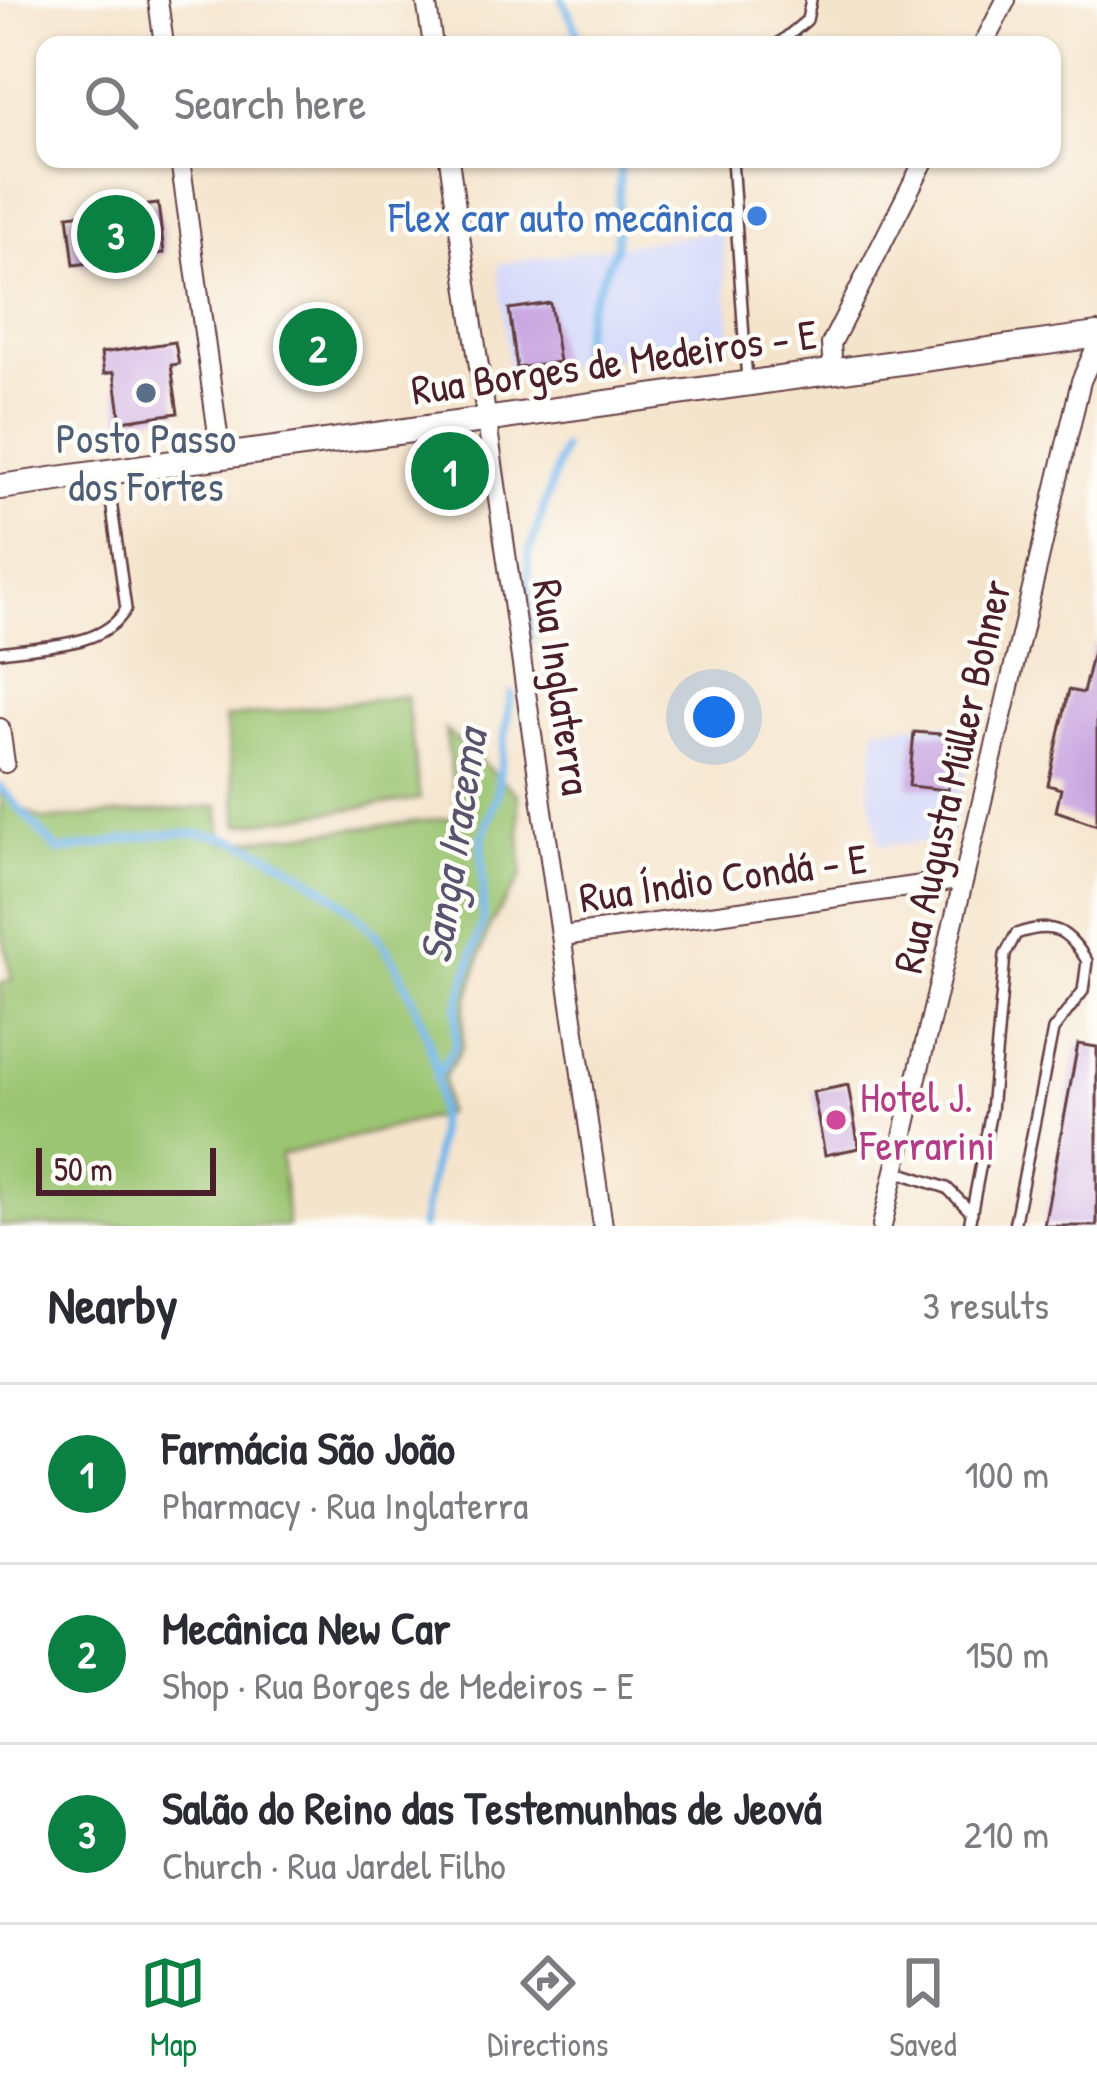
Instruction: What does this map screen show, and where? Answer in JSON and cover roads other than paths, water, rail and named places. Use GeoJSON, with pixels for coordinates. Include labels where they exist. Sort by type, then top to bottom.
{"type":"FeatureCollection","features":[{"type":"Feature","properties":{"kind":"street"},"geometry":{"type":"LineString","coordinates":[[158,0],[163,36]]}},
{"type":"Feature","properties":{"kind":"street"},"geometry":{"type":"LineString","coordinates":[[426,0],[432,36]]}},
{"type":"Feature","properties":{"kind":"street"},"geometry":{"type":"LineString","coordinates":[[988,36],[1006,0]]}},
{"type":"Feature","properties":{"kind":"street"},"geometry":{"type":"LineString","coordinates":[[181,168],[221,456]]}},
{"type":"Feature","properties":{"kind":"street","name":"Rua Inglaterra"},"geometry":{"type":"LineString","coordinates":[[450,168],[603,1226]]}},
{"type":"Feature","properties":{"kind":"street"},"geometry":{"type":"LineString","coordinates":[[832,370],[831,344],[920,168]]}},
{"type":"Feature","properties":{"kind":"street","name":"Rua Borges de Medeiros - E"},"geometry":{"type":"LineString","coordinates":[[0,487],[1097,335]]}},
{"type":"Feature","properties":{"kind":"street","name":"Rua Augusta Müller Bohner"},"geometry":{"type":"LineString","coordinates":[[882,1226],[1081,381],[1097,345]]}},
{"type":"Feature","properties":{"kind":"street"},"geometry":{"type":"LineString","coordinates":[[0,728],[5,763]]}},
{"type":"Feature","properties":{"kind":"street","name":"Rua Índio Condá - E"},"geometry":{"type":"LineString","coordinates":[[563,936],[964,880]]}},
{"type":"Feature","properties":{"kind":"lane"},"geometry":{"type":"LineString","coordinates":[[788,36],[807,20],[812,0]]}},
{"type":"Feature","properties":{"kind":"lane"},"geometry":{"type":"LineString","coordinates":[[734,168],[747,382]]}},
{"type":"Feature","properties":{"kind":"lane"},"geometry":{"type":"LineString","coordinates":[[0,652],[83,640],[119,621],[126,609],[107,472]]}},
{"type":"Feature","properties":{"kind":"lane"},"geometry":{"type":"LineString","coordinates":[[969,1226],[991,1111],[1005,956],[1016,934],[1037,926],[1058,930],[1074,940],[1087,961],[1083,991],[1053,1030],[1015,1226]]}},
{"type":"Feature","properties":{"kind":"lane"},"geometry":{"type":"LineString","coordinates":[[895,1172],[947,1188],[971,1214]]}},
{"type":"Feature","properties":{"kind":"waterway","name":"Sanga Iracema"},"geometry":{"type":"LineString","coordinates":[[563,0],[579,36]]}},
{"type":"Feature","properties":{"kind":"waterway","name":"Sanga Iracema"},"geometry":{"type":"LineString","coordinates":[[577,369],[587,311],[616,247],[620,168]]}},
{"type":"Feature","properties":{"kind":"waterway","name":"Sanga Iracema"},"geometry":{"type":"LineString","coordinates":[[530,639],[528,557],[563,448]]}},
{"type":"Feature","properties":{"kind":"waterway","name":"Sanga Iracema"},"geometry":{"type":"LineString","coordinates":[[437,1076],[455,1046],[457,1010],[483,920],[482,839],[496,798],[511,694]]}},
{"type":"Feature","properties":{"kind":"waterway"},"geometry":{"type":"LineString","coordinates":[[0,787],[58,851],[183,833],[223,837],[303,874],[371,929],[413,1000],[437,1080],[437,1135],[422,1226]]}},
{"type":"Feature","properties":{"kind":"place","name":"Flex car auto mecânica"},"geometry":{"type":"Point","coordinates":[757,216]}},
{"type":"Feature","properties":{"kind":"place","name":"Salão do Reino das Testemunhas de Jeová"},"geometry":{"type":"Point","coordinates":[116,234]}},
{"type":"Feature","properties":{"kind":"place","name":"Mecânica New Car"},"geometry":{"type":"Point","coordinates":[318,347]}},
{"type":"Feature","properties":{"kind":"place","name":"Posto Passo dos Fortes"},"geometry":{"type":"Point","coordinates":[146,393]}},
{"type":"Feature","properties":{"kind":"place","name":"Farmácia São João"},"geometry":{"type":"Point","coordinates":[450,471]}},
{"type":"Feature","properties":{"kind":"place","name":"Hotel J. Ferrarini"},"geometry":{"type":"Point","coordinates":[836,1120]}}]}
